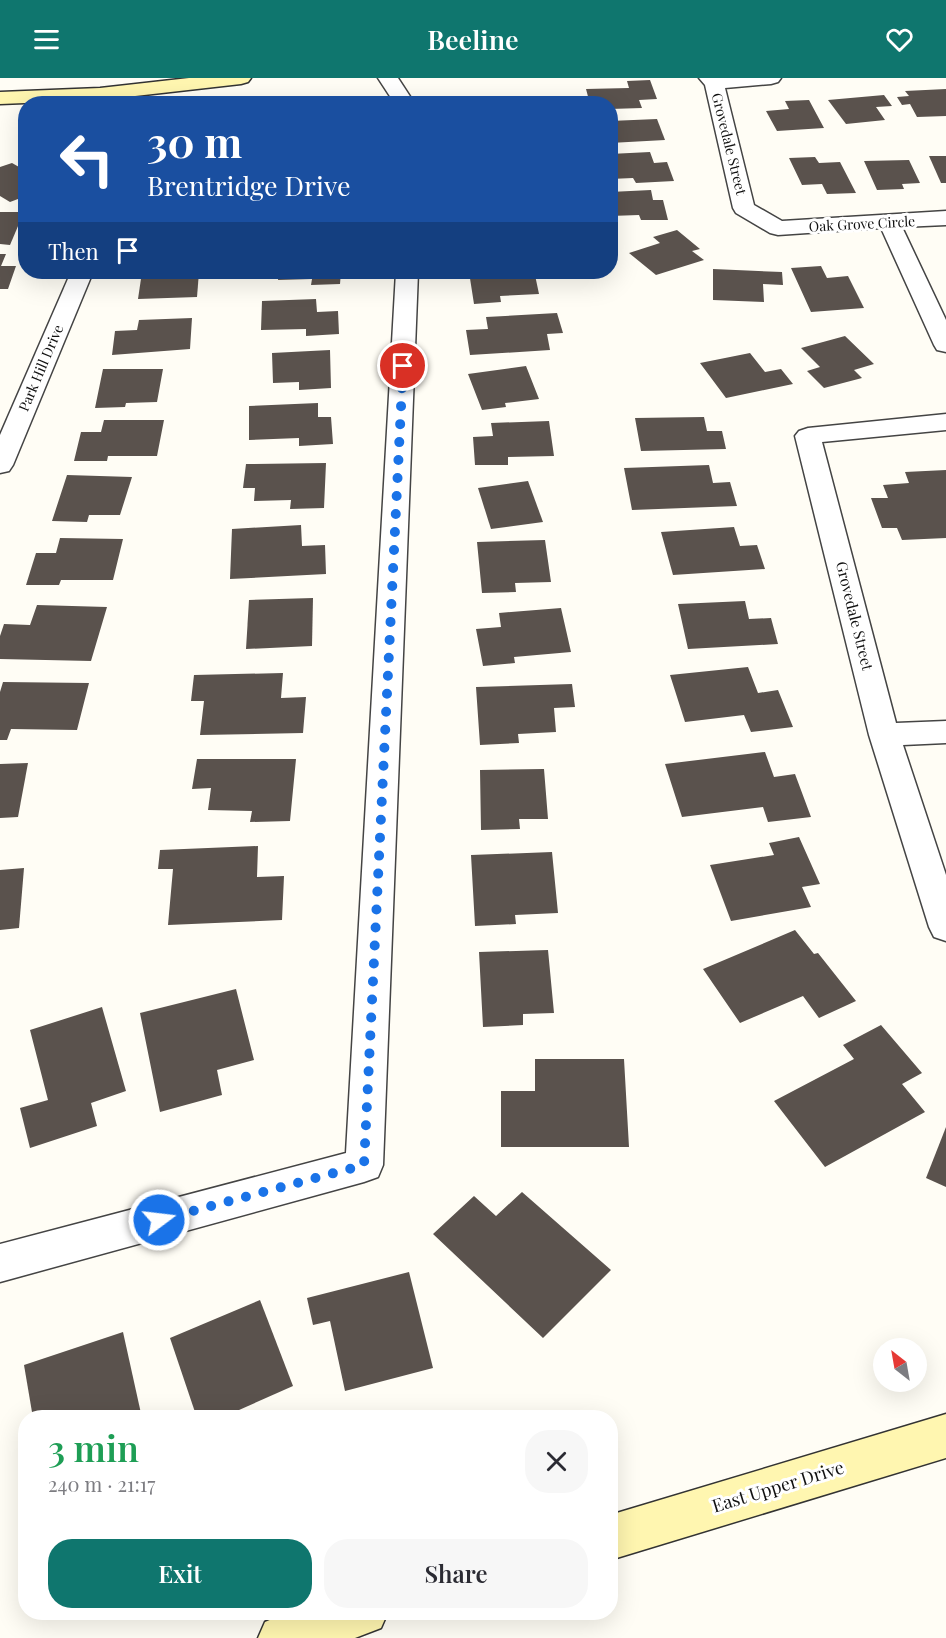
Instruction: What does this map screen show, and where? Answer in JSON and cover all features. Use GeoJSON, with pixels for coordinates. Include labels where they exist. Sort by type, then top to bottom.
{"type":"FeatureCollection","features":[{"type":"Feature","properties":{"kind":"street"},"geometry":{"type":"LineString","coordinates":[[50,96],[100,94],[241,78]]}},
{"type":"Feature","properties":{"kind":"street"},"geometry":{"type":"LineString","coordinates":[[388,78],[400,96]]}},
{"type":"Feature","properties":{"kind":"street"},"geometry":{"type":"LineString","coordinates":[[712,81],[771,78]]}},
{"type":"Feature","properties":{"kind":"street","name":"Grovedale Street"},"geometry":{"type":"LineString","coordinates":[[712,81],[744,208],[778,228]]}},
{"type":"Feature","properties":{"kind":"street"},"geometry":{"type":"LineString","coordinates":[[0,98],[18,97]]}},
{"type":"Feature","properties":{"kind":"street","name":"Oak Grove Circle"},"geometry":{"type":"LineString","coordinates":[[778,228],[946,218]]}},
{"type":"Feature","properties":{"kind":"street"},"geometry":{"type":"LineString","coordinates":[[889,223],[946,345]]}},
{"type":"Feature","properties":{"kind":"street","name":"Park Hill Drive"},"geometry":{"type":"LineString","coordinates":[[0,465],[79,279]]}},
{"type":"Feature","properties":{"kind":"street"},"geometry":{"type":"LineString","coordinates":[[0,1263],[364,1165],[407,279]]}},
{"type":"Feature","properties":{"kind":"street","name":"Grovedale Street"},"geometry":{"type":"LineString","coordinates":[[946,423],[808,436],[884,735],[946,927]]}},
{"type":"Feature","properties":{"kind":"street"},"geometry":{"type":"LineString","coordinates":[[884,735],[946,732]]}},
{"type":"Feature","properties":{"kind":"street","name":"East Upper Drive"},"geometry":{"type":"LineString","coordinates":[[618,1536],[946,1436]]}},
{"type":"Feature","properties":{"kind":"street"},"geometry":{"type":"LineString","coordinates":[[281,1638],[339,1620]]}},
{"type":"Feature","properties":{"kind":"building"},"geometry":{"type":"Polygon","coordinates":[[[650,80],[657,99],[639,100],[642,108],[618,109],[618,96],[588,96],[586,89],[629,88],[627,81],[650,80]]]}},
{"type":"Feature","properties":{"kind":"building"},"geometry":{"type":"Polygon","coordinates":[[[946,89],[946,116],[917,117],[910,104],[902,105],[897,97],[909,96],[905,91],[946,89]]]}},
{"type":"Feature","properties":{"kind":"building"},"geometry":{"type":"Polygon","coordinates":[[[884,95],[892,106],[876,107],[885,120],[846,124],[828,100],[884,95]]]}},
{"type":"Feature","properties":{"kind":"building"},"geometry":{"type":"Polygon","coordinates":[[[809,100],[824,128],[777,131],[766,111],[789,109],[785,101],[809,100]]]}},
{"type":"Feature","properties":{"kind":"building"},"geometry":{"type":"Polygon","coordinates":[[[657,119],[665,140],[618,143],[618,121],[657,119]]]}},
{"type":"Feature","properties":{"kind":"building"},"geometry":{"type":"Polygon","coordinates":[[[650,152],[654,163],[667,162],[674,181],[636,183],[633,178],[618,179],[618,154],[650,152]]]}},
{"type":"Feature","properties":{"kind":"building"},"geometry":{"type":"Polygon","coordinates":[[[929,156],[946,156],[946,183],[941,183],[929,156]]]}},
{"type":"Feature","properties":{"kind":"building"},"geometry":{"type":"Polygon","coordinates":[[[815,157],[819,163],[840,162],[856,193],[827,194],[822,184],[802,185],[789,158],[815,157]]]}},
{"type":"Feature","properties":{"kind":"building"},"geometry":{"type":"Polygon","coordinates":[[[909,160],[920,183],[902,184],[904,189],[877,190],[864,161],[909,160]]]}},
{"type":"Feature","properties":{"kind":"building"},"geometry":{"type":"Polygon","coordinates":[[[12,163],[18,166],[18,199],[10,202],[0,196],[0,167],[12,163]]]}},
{"type":"Feature","properties":{"kind":"building"},"geometry":{"type":"Polygon","coordinates":[[[651,190],[653,200],[663,200],[668,220],[641,220],[639,215],[618,216],[618,192],[651,190]]]}},
{"type":"Feature","properties":{"kind":"building"},"geometry":{"type":"Polygon","coordinates":[[[0,212],[18,212],[18,226],[10,245],[0,244],[0,212]]]}},
{"type":"Feature","properties":{"kind":"building"},"geometry":{"type":"Polygon","coordinates":[[[677,230],[700,249],[692,251],[704,260],[656,275],[629,253],[660,243],[653,237],[677,230]]]}},
{"type":"Feature","properties":{"kind":"building"},"geometry":{"type":"Polygon","coordinates":[[[0,254],[6,254],[1,266],[16,266],[8,289],[0,289],[0,254]]]}},
{"type":"Feature","properties":{"kind":"building"},"geometry":{"type":"Polygon","coordinates":[[[821,266],[827,278],[848,276],[864,308],[811,312],[791,268],[821,266]]]}},
{"type":"Feature","properties":{"kind":"building"},"geometry":{"type":"Polygon","coordinates":[[[713,269],[782,272],[783,285],[763,284],[764,302],[713,300],[713,269]]]}},
{"type":"Feature","properties":{"kind":"building"},"geometry":{"type":"Polygon","coordinates":[[[141,279],[198,279],[197,297],[138,299],[141,279]]]}},
{"type":"Feature","properties":{"kind":"building"},"geometry":{"type":"Polygon","coordinates":[[[312,279],[340,279],[340,284],[311,285],[312,279]]]}},
{"type":"Feature","properties":{"kind":"building"},"geometry":{"type":"Polygon","coordinates":[[[470,279],[536,279],[539,294],[500,296],[501,302],[474,304],[470,279]]]}},
{"type":"Feature","properties":{"kind":"building"},"geometry":{"type":"Polygon","coordinates":[[[316,299],[317,312],[338,311],[339,334],[306,336],[306,329],[261,330],[262,301],[316,299]]]}},
{"type":"Feature","properties":{"kind":"building"},"geometry":{"type":"Polygon","coordinates":[[[557,313],[563,333],[547,334],[550,350],[470,355],[466,330],[488,329],[486,317],[557,313]]]}},
{"type":"Feature","properties":{"kind":"building"},"geometry":{"type":"Polygon","coordinates":[[[192,318],[190,349],[112,355],[115,331],[137,330],[139,320],[192,318]]]}},
{"type":"Feature","properties":{"kind":"building"},"geometry":{"type":"Polygon","coordinates":[[[845,336],[874,364],[854,370],[862,378],[824,388],[807,371],[820,367],[801,348],[845,336]]]}},
{"type":"Feature","properties":{"kind":"building"},"geometry":{"type":"Polygon","coordinates":[[[330,350],[331,388],[299,390],[299,382],[273,383],[272,353],[330,350]]]}},
{"type":"Feature","properties":{"kind":"building"},"geometry":{"type":"Polygon","coordinates":[[[750,353],[765,372],[781,369],[793,384],[726,398],[700,363],[750,353]]]}},
{"type":"Feature","properties":{"kind":"building"},"geometry":{"type":"Polygon","coordinates":[[[526,366],[539,399],[505,403],[506,407],[482,410],[468,374],[526,366]]]}},
{"type":"Feature","properties":{"kind":"building"},"geometry":{"type":"Polygon","coordinates":[[[103,369],[163,369],[157,402],[126,403],[125,407],[95,408],[103,369]]]}},
{"type":"Feature","properties":{"kind":"building"},"geometry":{"type":"Polygon","coordinates":[[[318,403],[318,417],[331,417],[333,444],[299,446],[299,438],[249,440],[249,406],[318,403]]]}},
{"type":"Feature","properties":{"kind":"building"},"geometry":{"type":"Polygon","coordinates":[[[704,417],[707,431],[722,431],[726,449],[641,451],[635,418],[704,417]]]}},
{"type":"Feature","properties":{"kind":"building"},"geometry":{"type":"Polygon","coordinates":[[[104,420],[164,420],[157,456],[108,456],[107,461],[74,461],[81,432],[101,432],[104,420]]]}},
{"type":"Feature","properties":{"kind":"building"},"geometry":{"type":"Polygon","coordinates":[[[549,421],[554,456],[508,457],[508,465],[475,465],[473,437],[493,436],[491,423],[549,421]]]}},
{"type":"Feature","properties":{"kind":"building"},"geometry":{"type":"Polygon","coordinates":[[[326,463],[324,508],[290,509],[291,500],[254,501],[255,488],[243,488],[246,464],[326,463]]]}},
{"type":"Feature","properties":{"kind":"building"},"geometry":{"type":"Polygon","coordinates":[[[709,465],[713,483],[730,482],[737,506],[632,510],[624,468],[709,465]]]}},
{"type":"Feature","properties":{"kind":"building"},"geometry":{"type":"Polygon","coordinates":[[[946,470],[946,538],[902,540],[897,528],[882,528],[871,498],[888,498],[883,485],[909,483],[905,472],[946,470]]]}},
{"type":"Feature","properties":{"kind":"building"},"geometry":{"type":"Polygon","coordinates":[[[67,475],[132,477],[120,515],[89,515],[87,522],[52,521],[67,475]]]}},
{"type":"Feature","properties":{"kind":"building"},"geometry":{"type":"Polygon","coordinates":[[[528,481],[543,522],[491,529],[478,488],[528,481]]]}},
{"type":"Feature","properties":{"kind":"building"},"geometry":{"type":"Polygon","coordinates":[[[301,525],[302,546],[325,545],[326,574],[230,579],[232,529],[301,525]]]}},
{"type":"Feature","properties":{"kind":"building"},"geometry":{"type":"Polygon","coordinates":[[[734,527],[740,546],[757,545],[765,569],[673,575],[661,532],[734,527]]]}},
{"type":"Feature","properties":{"kind":"building"},"geometry":{"type":"Polygon","coordinates":[[[60,538],[123,539],[113,580],[61,580],[59,585],[26,585],[36,553],[56,553],[60,538]]]}},
{"type":"Feature","properties":{"kind":"building"},"geometry":{"type":"Polygon","coordinates":[[[545,540],[551,582],[515,583],[516,592],[482,593],[477,542],[545,540]]]}},
{"type":"Feature","properties":{"kind":"building"},"geometry":{"type":"Polygon","coordinates":[[[313,598],[312,646],[246,649],[249,600],[313,598]]]}},
{"type":"Feature","properties":{"kind":"building"},"geometry":{"type":"Polygon","coordinates":[[[745,601],[749,619],[771,618],[778,644],[688,649],[678,604],[745,601]]]}},
{"type":"Feature","properties":{"kind":"building"},"geometry":{"type":"Polygon","coordinates":[[[37,605],[107,607],[91,661],[0,659],[0,636],[4,624],[30,625],[37,605]]]}},
{"type":"Feature","properties":{"kind":"building"},"geometry":{"type":"Polygon","coordinates":[[[561,608],[571,652],[514,657],[515,663],[483,666],[476,629],[501,627],[499,613],[561,608]]]}},
{"type":"Feature","properties":{"kind":"building"},"geometry":{"type":"Polygon","coordinates":[[[748,667],[758,693],[778,690],[793,727],[751,732],[744,715],[685,722],[670,675],[748,667]]]}},
{"type":"Feature","properties":{"kind":"building"},"geometry":{"type":"Polygon","coordinates":[[[283,673],[281,698],[306,697],[303,733],[200,735],[204,701],[191,701],[194,675],[283,673]]]}},
{"type":"Feature","properties":{"kind":"building"},"geometry":{"type":"Polygon","coordinates":[[[3,682],[89,683],[77,730],[11,729],[7,740],[0,740],[0,692],[3,682]]]}},
{"type":"Feature","properties":{"kind":"building"},"geometry":{"type":"Polygon","coordinates":[[[572,684],[575,707],[554,708],[556,732],[518,734],[519,743],[480,745],[476,687],[572,684]]]}},
{"type":"Feature","properties":{"kind":"building"},"geometry":{"type":"Polygon","coordinates":[[[765,752],[774,777],[795,774],[811,817],[768,822],[763,807],[682,817],[665,764],[765,752]]]}},
{"type":"Feature","properties":{"kind":"building"},"geometry":{"type":"Polygon","coordinates":[[[197,759],[296,759],[290,821],[250,822],[252,811],[208,810],[211,788],[192,789],[197,759]]]}},
{"type":"Feature","properties":{"kind":"building"},"geometry":{"type":"Polygon","coordinates":[[[28,763],[18,817],[0,818],[0,764],[28,763]]]}},
{"type":"Feature","properties":{"kind":"building"},"geometry":{"type":"Polygon","coordinates":[[[544,769],[548,819],[519,819],[520,829],[481,830],[480,770],[544,769]]]}},
{"type":"Feature","properties":{"kind":"building"},"geometry":{"type":"Polygon","coordinates":[[[799,837],[820,884],[802,887],[811,907],[731,921],[710,865],[774,855],[769,843],[799,837]]]}},
{"type":"Feature","properties":{"kind":"building"},"geometry":{"type":"Polygon","coordinates":[[[258,846],[257,877],[284,876],[282,920],[168,925],[173,869],[158,869],[160,850],[258,846]]]}},
{"type":"Feature","properties":{"kind":"building"},"geometry":{"type":"Polygon","coordinates":[[[552,852],[558,913],[515,915],[516,924],[475,926],[471,855],[552,852]]]}},
{"type":"Feature","properties":{"kind":"building"},"geometry":{"type":"Polygon","coordinates":[[[24,868],[19,928],[0,930],[0,870],[24,868]]]}},
{"type":"Feature","properties":{"kind":"building"},"geometry":{"type":"Polygon","coordinates":[[[795,930],[814,954],[818,953],[856,1001],[819,1018],[803,996],[740,1023],[703,969],[795,930]]]}},
{"type":"Feature","properties":{"kind":"building"},"geometry":{"type":"Polygon","coordinates":[[[548,950],[554,1013],[523,1014],[523,1025],[483,1027],[479,952],[548,950]]]}},
{"type":"Feature","properties":{"kind":"building"},"geometry":{"type":"Polygon","coordinates":[[[236,989],[254,1060],[217,1070],[222,1095],[160,1112],[140,1013],[236,989]]]}},
{"type":"Feature","properties":{"kind":"building"},"geometry":{"type":"Polygon","coordinates":[[[102,1007],[126,1091],[91,1103],[97,1126],[30,1148],[20,1108],[48,1100],[30,1030],[102,1007]]]}},
{"type":"Feature","properties":{"kind":"building"},"geometry":{"type":"Polygon","coordinates":[[[881,1025],[922,1073],[902,1084],[925,1112],[825,1167],[774,1101],[854,1059],[843,1045],[881,1025]]]}},
{"type":"Feature","properties":{"kind":"building"},"geometry":{"type":"Polygon","coordinates":[[[535,1059],[624,1059],[629,1147],[501,1147],[501,1091],[535,1091],[535,1059]]]}},
{"type":"Feature","properties":{"kind":"building"},"geometry":{"type":"Polygon","coordinates":[[[946,1127],[946,1187],[926,1178],[946,1127]]]}},
{"type":"Feature","properties":{"kind":"building"},"geometry":{"type":"Polygon","coordinates":[[[522,1192],[611,1270],[543,1338],[433,1234],[474,1196],[496,1216],[522,1192]]]}},
{"type":"Feature","properties":{"kind":"building"},"geometry":{"type":"Polygon","coordinates":[[[409,1272],[433,1368],[345,1391],[330,1321],[313,1325],[307,1298],[409,1272]]]}},
{"type":"Feature","properties":{"kind":"building"},"geometry":{"type":"Polygon","coordinates":[[[260,1300],[293,1386],[239,1410],[194,1410],[170,1338],[260,1300]]]}},
{"type":"Feature","properties":{"kind":"building"},"geometry":{"type":"Polygon","coordinates":[[[123,1332],[140,1410],[32,1410],[24,1365],[123,1332]]]}},
{"type":"Feature","properties":{"kind":"route"},"geometry":{"type":"LineString","coordinates":[[159,1220],[364,1165],[403,366]]}}]}
